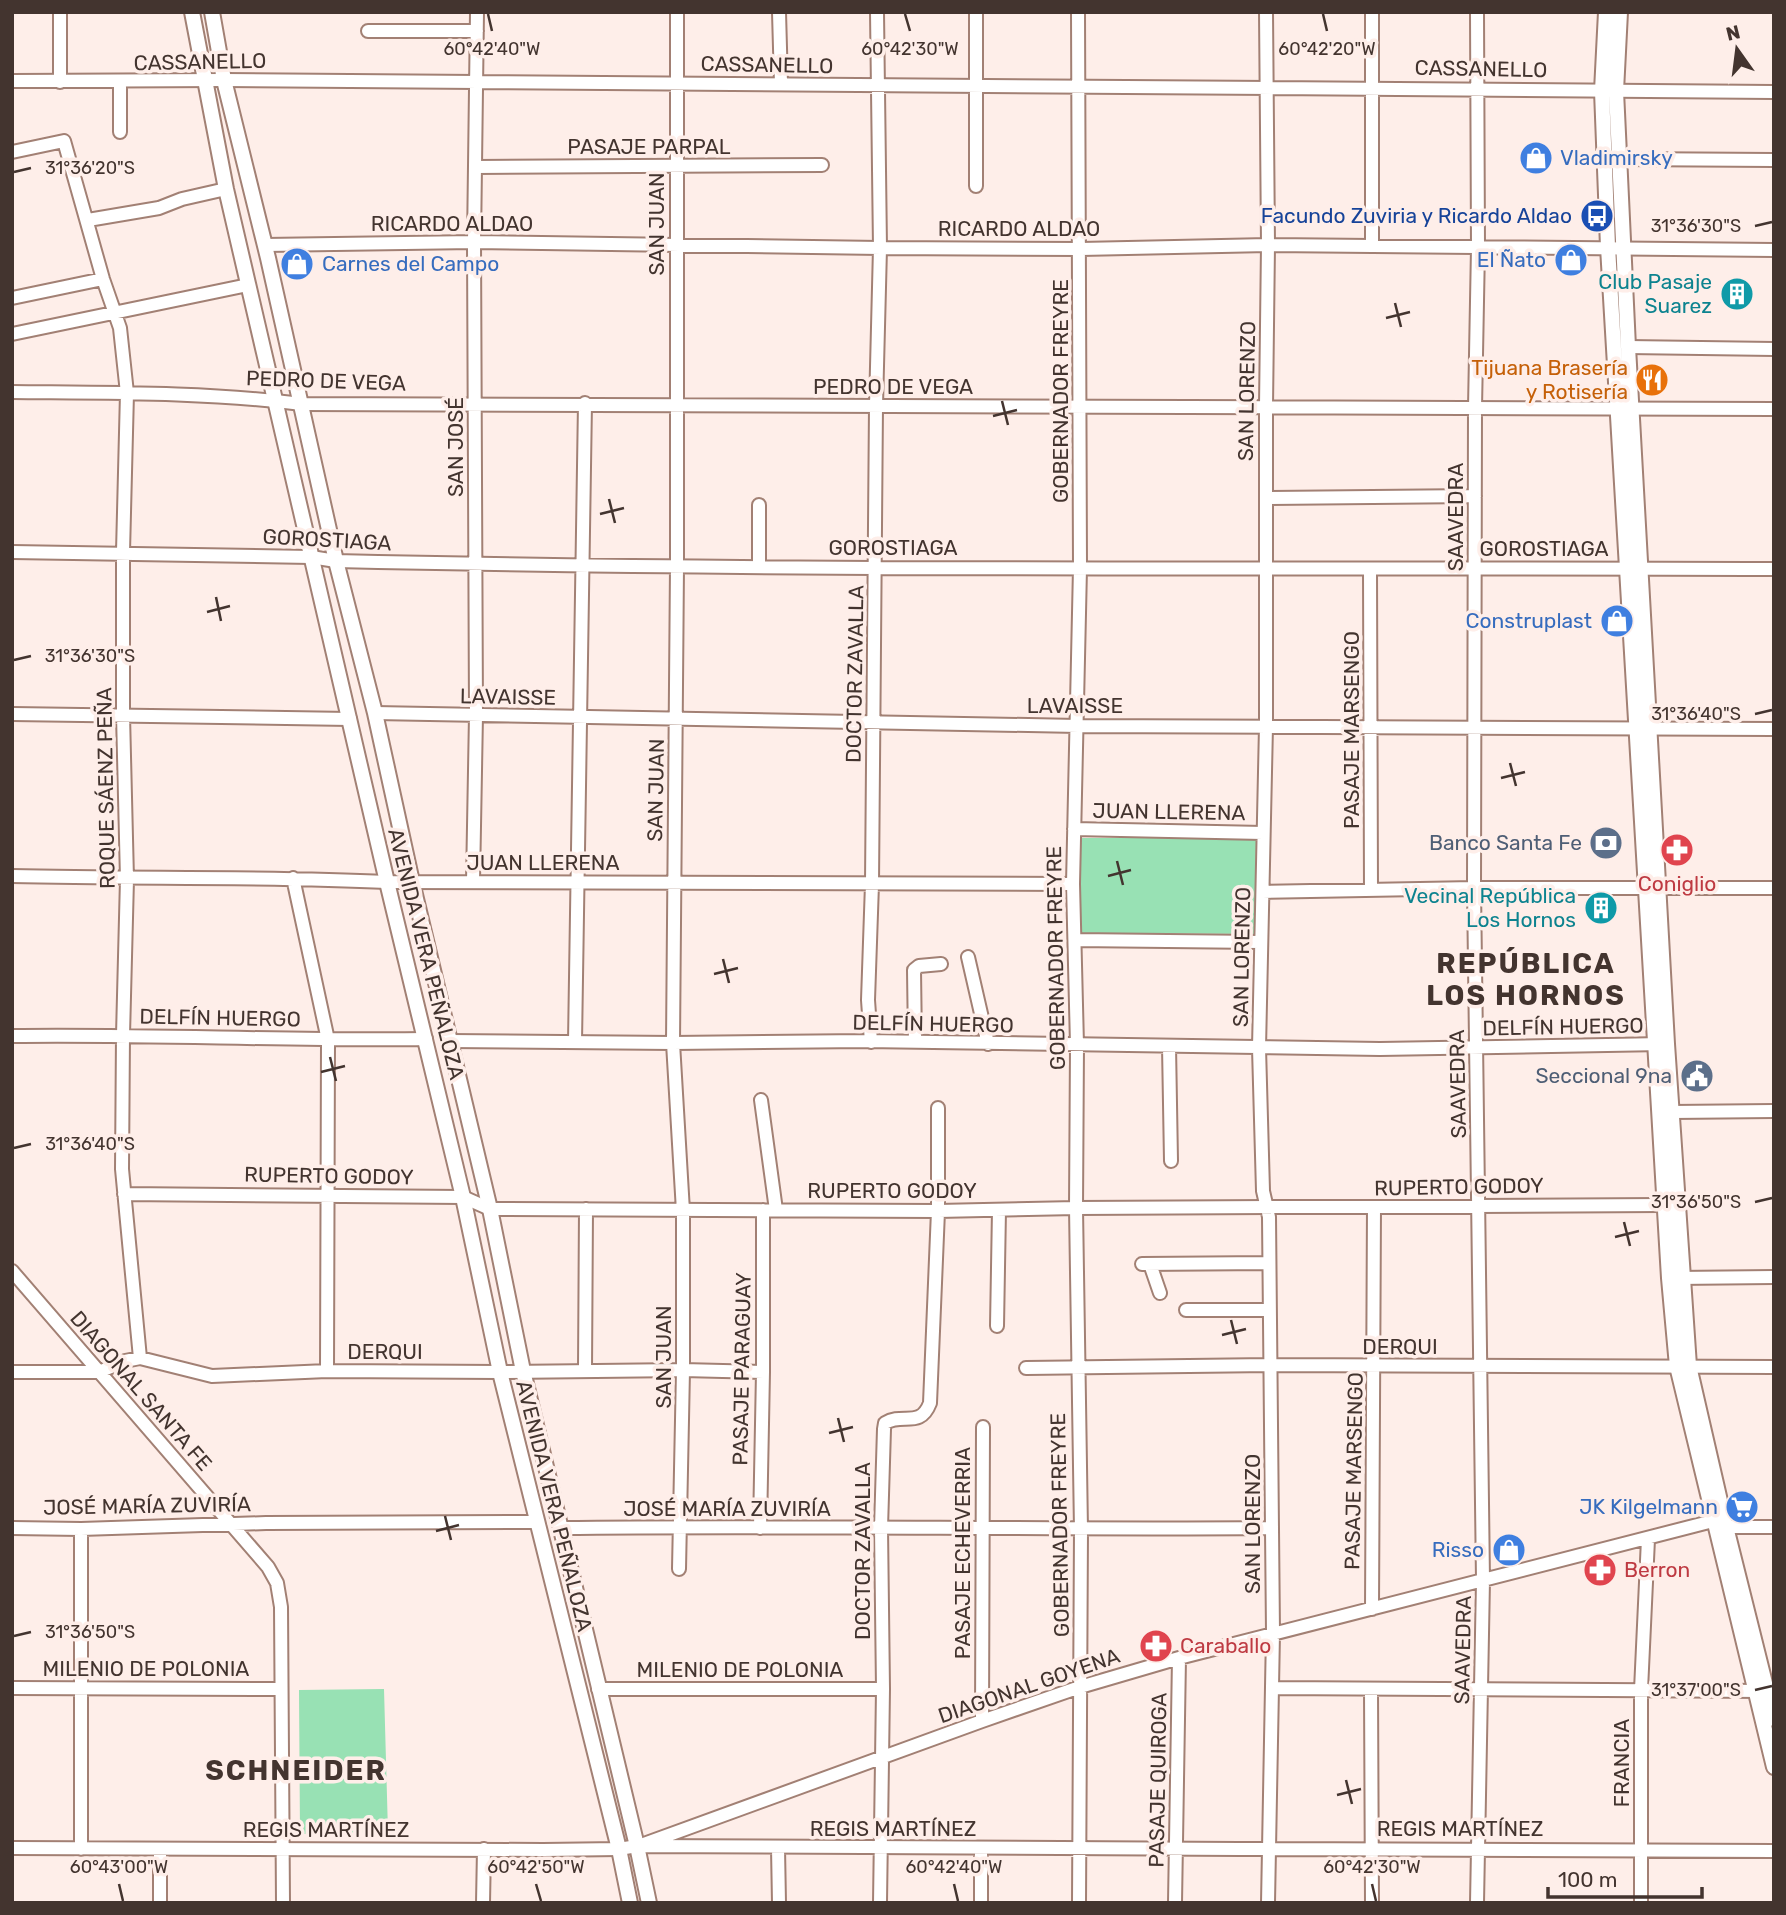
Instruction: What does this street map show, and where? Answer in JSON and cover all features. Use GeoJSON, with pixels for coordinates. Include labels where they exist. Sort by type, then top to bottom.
{"type":"FeatureCollection","features":[{"type":"Feature","properties":{"kind":"main road","name":"AVENIDA VERA PEÑALOZA"},"geometry":{"type":"LineString","coordinates":[[192,12],[226,190],[274,400],[463,1197],[500,1372],[619,1849],[630,1903]]}},
{"type":"Feature","properties":{"kind":"main road","name":"AVENIDA VERA PEÑALOZA"},"geometry":{"type":"LineString","coordinates":[[212,12],[224,80],[375,713],[412,882],[490,1209],[523,1371],[649,1903]]}},
{"type":"Feature","properties":{"kind":"main road"},"geometry":{"type":"LineString","coordinates":[[1606,12],[1615,247],[1653,888],[1663,1205],[1675,1278],[1683,1366],[1719,1524],[1774,1719]]}},
{"type":"Feature","properties":{"kind":"main road"},"geometry":{"type":"LineString","coordinates":[[1620,12],[1609,91],[1619,159],[1615,247],[1628,347],[1624,409]]}},
{"type":"Feature","properties":{"kind":"main road"},"geometry":{"type":"LineString","coordinates":[[1660,1045],[1672,1112],[1675,1278]]}},
{"type":"Feature","properties":{"kind":"main road"},"geometry":{"type":"LineString","coordinates":[[1765,1691],[1774,1767]]}},
{"type":"Feature","properties":{"kind":"street"},"geometry":{"type":"LineString","coordinates":[[60,12],[60,82]]}},
{"type":"Feature","properties":{"kind":"street","name":"SAN JOSÉ"},"geometry":{"type":"LineString","coordinates":[[473,882],[476,715],[474,242],[477,12]]}},
{"type":"Feature","properties":{"kind":"street","name":"SAN JUAN"},"geometry":{"type":"LineString","coordinates":[[677,12],[677,566],[673,1043],[683,1211],[679,1569]]}},
{"type":"Feature","properties":{"kind":"street"},"geometry":{"type":"LineString","coordinates":[[779,12],[781,84]]}},
{"type":"Feature","properties":{"kind":"street","name":"DOCTOR ZAVALLA"},"geometry":{"type":"LineString","coordinates":[[871,1042],[868,1000],[872,884],[880,248],[877,12]]}},
{"type":"Feature","properties":{"kind":"street"},"geometry":{"type":"LineString","coordinates":[[976,12],[976,186]]}},
{"type":"Feature","properties":{"kind":"street","name":"GOBERNADOR FREYRE"},"geometry":{"type":"LineString","coordinates":[[1078,12],[1081,407],[1078,726],[1073,884],[1081,1530],[1079,1903]]}},
{"type":"Feature","properties":{"kind":"street","name":"SAN LORENZO"},"geometry":{"type":"LineString","coordinates":[[1266,12],[1266,726],[1259,942],[1259,1048],[1263,1191],[1269,1217],[1270,1310],[1273,1633],[1268,1903]]}},
{"type":"Feature","properties":{"kind":"street"},"geometry":{"type":"LineString","coordinates":[[1372,12],[1372,246]]}},
{"type":"Feature","properties":{"kind":"street","name":"SAAVEDRA"},"geometry":{"type":"LineString","coordinates":[[1477,12],[1474,888],[1483,1580],[1477,1903]]}},
{"type":"Feature","properties":{"kind":"street"},"geometry":{"type":"LineString","coordinates":[[368,31],[477,31]]}},
{"type":"Feature","properties":{"kind":"street","name":"CASSANELLO"},"geometry":{"type":"LineString","coordinates":[[12,82],[224,80],[1774,92]]}},
{"type":"Feature","properties":{"kind":"street"},"geometry":{"type":"LineString","coordinates":[[120,82],[120,132]]}},
{"type":"Feature","properties":{"kind":"street","name":"ROQUE SÁENZ PEÑA"},"geometry":{"type":"LineString","coordinates":[[12,152],[64,141],[103,279],[120,328],[127,393],[123,552],[127,879],[123,1035],[124,1194],[140,1358]]}},
{"type":"Feature","properties":{"kind":"street"},"geometry":{"type":"LineString","coordinates":[[1619,159],[1774,160]]}},
{"type":"Feature","properties":{"kind":"street","name":"PASAJE PARPAL"},"geometry":{"type":"LineString","coordinates":[[476,167],[821,165]]}},
{"type":"Feature","properties":{"kind":"street"},"geometry":{"type":"LineString","coordinates":[[88,220],[149,211],[182,199],[226,190]]}},
{"type":"Feature","properties":{"kind":"street","name":"RICARDO ALDAO"},"geometry":{"type":"LineString","coordinates":[[265,245],[474,242],[880,248],[1268,245],[1774,250]]}},
{"type":"Feature","properties":{"kind":"street"},"geometry":{"type":"LineString","coordinates":[[12,298],[103,279]]}},
{"type":"Feature","properties":{"kind":"street"},"geometry":{"type":"LineString","coordinates":[[12,334],[248,285]]}},
{"type":"Feature","properties":{"kind":"street"},"geometry":{"type":"LineString","coordinates":[[1628,347],[1774,349]]}},
{"type":"Feature","properties":{"kind":"street","name":"PEDRO DE VEGA"},"geometry":{"type":"LineString","coordinates":[[12,392],[127,393],[274,400],[302,404],[1081,407],[1266,405],[1774,409]]}},
{"type":"Feature","properties":{"kind":"street"},"geometry":{"type":"LineString","coordinates":[[575,1042],[585,403]]}},
{"type":"Feature","properties":{"kind":"street"},"geometry":{"type":"LineString","coordinates":[[1266,498],[1475,496]]}},
{"type":"Feature","properties":{"kind":"street"},"geometry":{"type":"LineString","coordinates":[[759,505],[759,566]]}},
{"type":"Feature","properties":{"kind":"street","name":"GOROSTIAGA"},"geometry":{"type":"LineString","coordinates":[[12,552],[123,552],[311,557],[337,561],[677,566],[1774,569]]}},
{"type":"Feature","properties":{"kind":"street","name":"PASAJE MARSENGO"},"geometry":{"type":"LineString","coordinates":[[1370,569],[1371,890]]}},
{"type":"Feature","properties":{"kind":"street","name":"LAVAISSE"},"geometry":{"type":"LineString","coordinates":[[375,713],[1078,726],[1774,729]]}},
{"type":"Feature","properties":{"kind":"street"},"geometry":{"type":"LineString","coordinates":[[12,714],[349,719]]}},
{"type":"Feature","properties":{"kind":"street","name":"JUAN LLERENA"},"geometry":{"type":"LineString","coordinates":[[1074,829],[1263,833]]}},
{"type":"Feature","properties":{"kind":"street","name":"JUAN LLERENA"},"geometry":{"type":"LineString","coordinates":[[12,876],[127,879],[293,878],[387,882],[1073,884]]}},
{"type":"Feature","properties":{"kind":"street"},"geometry":{"type":"LineString","coordinates":[[293,878],[328,1040],[327,1371]]}},
{"type":"Feature","properties":{"kind":"street"},"geometry":{"type":"LineString","coordinates":[[1262,892],[1474,888],[1774,888]]}},
{"type":"Feature","properties":{"kind":"street"},"geometry":{"type":"LineString","coordinates":[[1075,940],[1259,942]]}},
{"type":"Feature","properties":{"kind":"street"},"geometry":{"type":"LineString","coordinates":[[968,957],[988,1044]]}},
{"type":"Feature","properties":{"kind":"street"},"geometry":{"type":"LineString","coordinates":[[915,1042],[914,970],[919,966],[941,964]]}},
{"type":"Feature","properties":{"kind":"street","name":"DELFÍN HUERGO"},"geometry":{"type":"LineString","coordinates":[[12,1036],[426,1039]]}},
{"type":"Feature","properties":{"kind":"street","name":"DELFÍN HUERGO"},"geometry":{"type":"LineString","coordinates":[[450,1041],[915,1042],[1259,1048],[1660,1045]]}},
{"type":"Feature","properties":{"kind":"street"},"geometry":{"type":"LineString","coordinates":[[1170,1046],[1171,1161]]}},
{"type":"Feature","properties":{"kind":"street","name":"PASAJE PARAGUAY"},"geometry":{"type":"LineString","coordinates":[[760,1528],[769,1210],[761,1100]]}},
{"type":"Feature","properties":{"kind":"street","name":"DOCTOR ZAVALLA"},"geometry":{"type":"LineString","coordinates":[[880,1903],[883,1689],[881,1528],[886,1423],[890,1420],[917,1419],[926,1412],[930,1403],[938,1108]]}},
{"type":"Feature","properties":{"kind":"street"},"geometry":{"type":"LineString","coordinates":[[1672,1112],[1774,1111]]}},
{"type":"Feature","properties":{"kind":"street","name":"RUPERTO GODOY"},"geometry":{"type":"LineString","coordinates":[[124,1194],[463,1197],[490,1209],[683,1211],[1663,1205]]}},
{"type":"Feature","properties":{"kind":"street","name":"PASAJE MARSENGO"},"geometry":{"type":"LineString","coordinates":[[1372,1609],[1374,1207]]}},
{"type":"Feature","properties":{"kind":"street"},"geometry":{"type":"LineString","coordinates":[[585,1370],[586,1209]]}},
{"type":"Feature","properties":{"kind":"street"},"geometry":{"type":"LineString","coordinates":[[997,1326],[999,1210]]}},
{"type":"Feature","properties":{"kind":"street"},"geometry":{"type":"LineString","coordinates":[[1160,1293],[1146,1264],[1269,1263]]}},
{"type":"Feature","properties":{"kind":"street","name":"DIAGONAL SANTA FE"},"geometry":{"type":"LineString","coordinates":[[12,1271],[268,1567],[277,1583],[281,1598],[280,1689]]}},
{"type":"Feature","properties":{"kind":"street"},"geometry":{"type":"LineString","coordinates":[[1675,1278],[1774,1276]]}},
{"type":"Feature","properties":{"kind":"street"},"geometry":{"type":"LineString","coordinates":[[1186,1310],[1270,1310]]}},
{"type":"Feature","properties":{"kind":"street"},"geometry":{"type":"LineString","coordinates":[[12,1373],[99,1372],[125,1360],[140,1358]]}},
{"type":"Feature","properties":{"kind":"street","name":"DERQUI"},"geometry":{"type":"LineString","coordinates":[[140,1358],[212,1376],[327,1371],[763,1372]]}},
{"type":"Feature","properties":{"kind":"street","name":"DERQUI"},"geometry":{"type":"LineString","coordinates":[[1026,1368],[1270,1365],[1774,1367]]}},
{"type":"Feature","properties":{"kind":"street","name":"PASAJE ECHEVERRIA"},"geometry":{"type":"LineString","coordinates":[[982,1721],[983,1427]]}},
{"type":"Feature","properties":{"kind":"street","name":"JOSÉ MARÍA ZUVIRÍA"},"geometry":{"type":"LineString","coordinates":[[12,1528],[536,1522]]}},
{"type":"Feature","properties":{"kind":"street"},"geometry":{"type":"LineString","coordinates":[[1719,1524],[1774,1527]]}},
{"type":"Feature","properties":{"kind":"street","name":"DIAGONAL GOYENA"},"geometry":{"type":"LineString","coordinates":[[637,1846],[982,1721],[1179,1658],[1648,1539],[1719,1524]]}},
{"type":"Feature","properties":{"kind":"street","name":"JOSÉ MARÍA ZUVIRÍA"},"geometry":{"type":"LineString","coordinates":[[560,1528],[1272,1528]]}},
{"type":"Feature","properties":{"kind":"street"},"geometry":{"type":"LineString","coordinates":[[80,1849],[81,1529]]}},
{"type":"Feature","properties":{"kind":"street","name":"FRANCIA"},"geometry":{"type":"LineString","coordinates":[[1641,1903],[1641,1690],[1648,1539]]}},
{"type":"Feature","properties":{"kind":"street","name":"PASAJE QUIROGA"},"geometry":{"type":"LineString","coordinates":[[1175,1903],[1179,1658]]}},
{"type":"Feature","properties":{"kind":"street","name":"MILENIO DE POLONIA"},"geometry":{"type":"LineString","coordinates":[[12,1688],[280,1689]]}},
{"type":"Feature","properties":{"kind":"street"},"geometry":{"type":"LineString","coordinates":[[1272,1688],[1765,1691]]}},
{"type":"Feature","properties":{"kind":"street"},"geometry":{"type":"LineString","coordinates":[[280,1689],[283,1903]]}},
{"type":"Feature","properties":{"kind":"street","name":"MILENIO DE POLONIA"},"geometry":{"type":"LineString","coordinates":[[598,1689],[883,1689]]}},
{"type":"Feature","properties":{"kind":"street"},"geometry":{"type":"LineString","coordinates":[[1371,1690],[1372,1903]]}},
{"type":"Feature","properties":{"kind":"street","name":"REGIS MARTÍNEZ"},"geometry":{"type":"LineString","coordinates":[[12,1848],[283,1850],[619,1849],[637,1846],[880,1849],[1372,1847],[1774,1851]]}},
{"type":"Feature","properties":{"kind":"street"},"geometry":{"type":"LineString","coordinates":[[778,1848],[779,1903]]}},
{"type":"Feature","properties":{"kind":"street"},"geometry":{"type":"LineString","coordinates":[[160,1849],[160,1903]]}},
{"type":"Feature","properties":{"kind":"street"},"geometry":{"type":"LineString","coordinates":[[483,1903],[484,1849]]}},
{"type":"Feature","properties":{"kind":"street"},"geometry":{"type":"LineString","coordinates":[[981,1849],[981,1903]]}},
{"type":"Feature","properties":{"kind":"green space"},"geometry":{"type":"Polygon","coordinates":[[[1078,838],[1256,838],[1255,934],[1077,933],[1078,838]]]}},
{"type":"Feature","properties":{"kind":"green space"},"geometry":{"type":"Polygon","coordinates":[[[384,1689],[388,1832],[300,1834],[299,1690],[384,1689]]]}},
{"type":"Feature","properties":{"kind":"place","name":"Vladimirsky"},"geometry":{"type":"Point","coordinates":[1536,158]}},
{"type":"Feature","properties":{"kind":"place","name":"Facundo Zuviria y Ricardo Aldao"},"geometry":{"type":"Point","coordinates":[1597,216]}},
{"type":"Feature","properties":{"kind":"place","name":"El Ñato"},"geometry":{"type":"Point","coordinates":[1571,260]}},
{"type":"Feature","properties":{"kind":"place","name":"Carnes del Campo"},"geometry":{"type":"Point","coordinates":[297,264]}},
{"type":"Feature","properties":{"kind":"place","name":"Club Pasaje Suarez"},"geometry":{"type":"Point","coordinates":[1737,294]}},
{"type":"Feature","properties":{"kind":"place","name":"Tijuana Brasería y Rotisería"},"geometry":{"type":"Point","coordinates":[1652,380]}},
{"type":"Feature","properties":{"kind":"place","name":"Construplast"},"geometry":{"type":"Point","coordinates":[1617,621]}},
{"type":"Feature","properties":{"kind":"place","name":"Banco Santa Fe"},"geometry":{"type":"Point","coordinates":[1606,843]}},
{"type":"Feature","properties":{"kind":"place","name":"Coniglio"},"geometry":{"type":"Point","coordinates":[1677,850]}},
{"type":"Feature","properties":{"kind":"place","name":"Vecinal República Los Hornos"},"geometry":{"type":"Point","coordinates":[1601,908]}},
{"type":"Feature","properties":{"kind":"place","name":"Seccional 9na"},"geometry":{"type":"Point","coordinates":[1697,1076]}},
{"type":"Feature","properties":{"kind":"place","name":"JK Kilgelmann"},"geometry":{"type":"Point","coordinates":[1742,1507]}},
{"type":"Feature","properties":{"kind":"place","name":"Risso"},"geometry":{"type":"Point","coordinates":[1509,1550]}},
{"type":"Feature","properties":{"kind":"place","name":"Berron"},"geometry":{"type":"Point","coordinates":[1600,1570]}},
{"type":"Feature","properties":{"kind":"place","name":"Caraballo"},"geometry":{"type":"Point","coordinates":[1156,1646]}},
{"type":"Feature","properties":{"kind":"district","name":"REPÚBLICA LOS HORNOS"},"geometry":{"type":"Point","coordinates":[1526,979]}},
{"type":"Feature","properties":{"kind":"district","name":"SCHNEIDER"},"geometry":{"type":"Point","coordinates":[296,1770]}}]}
